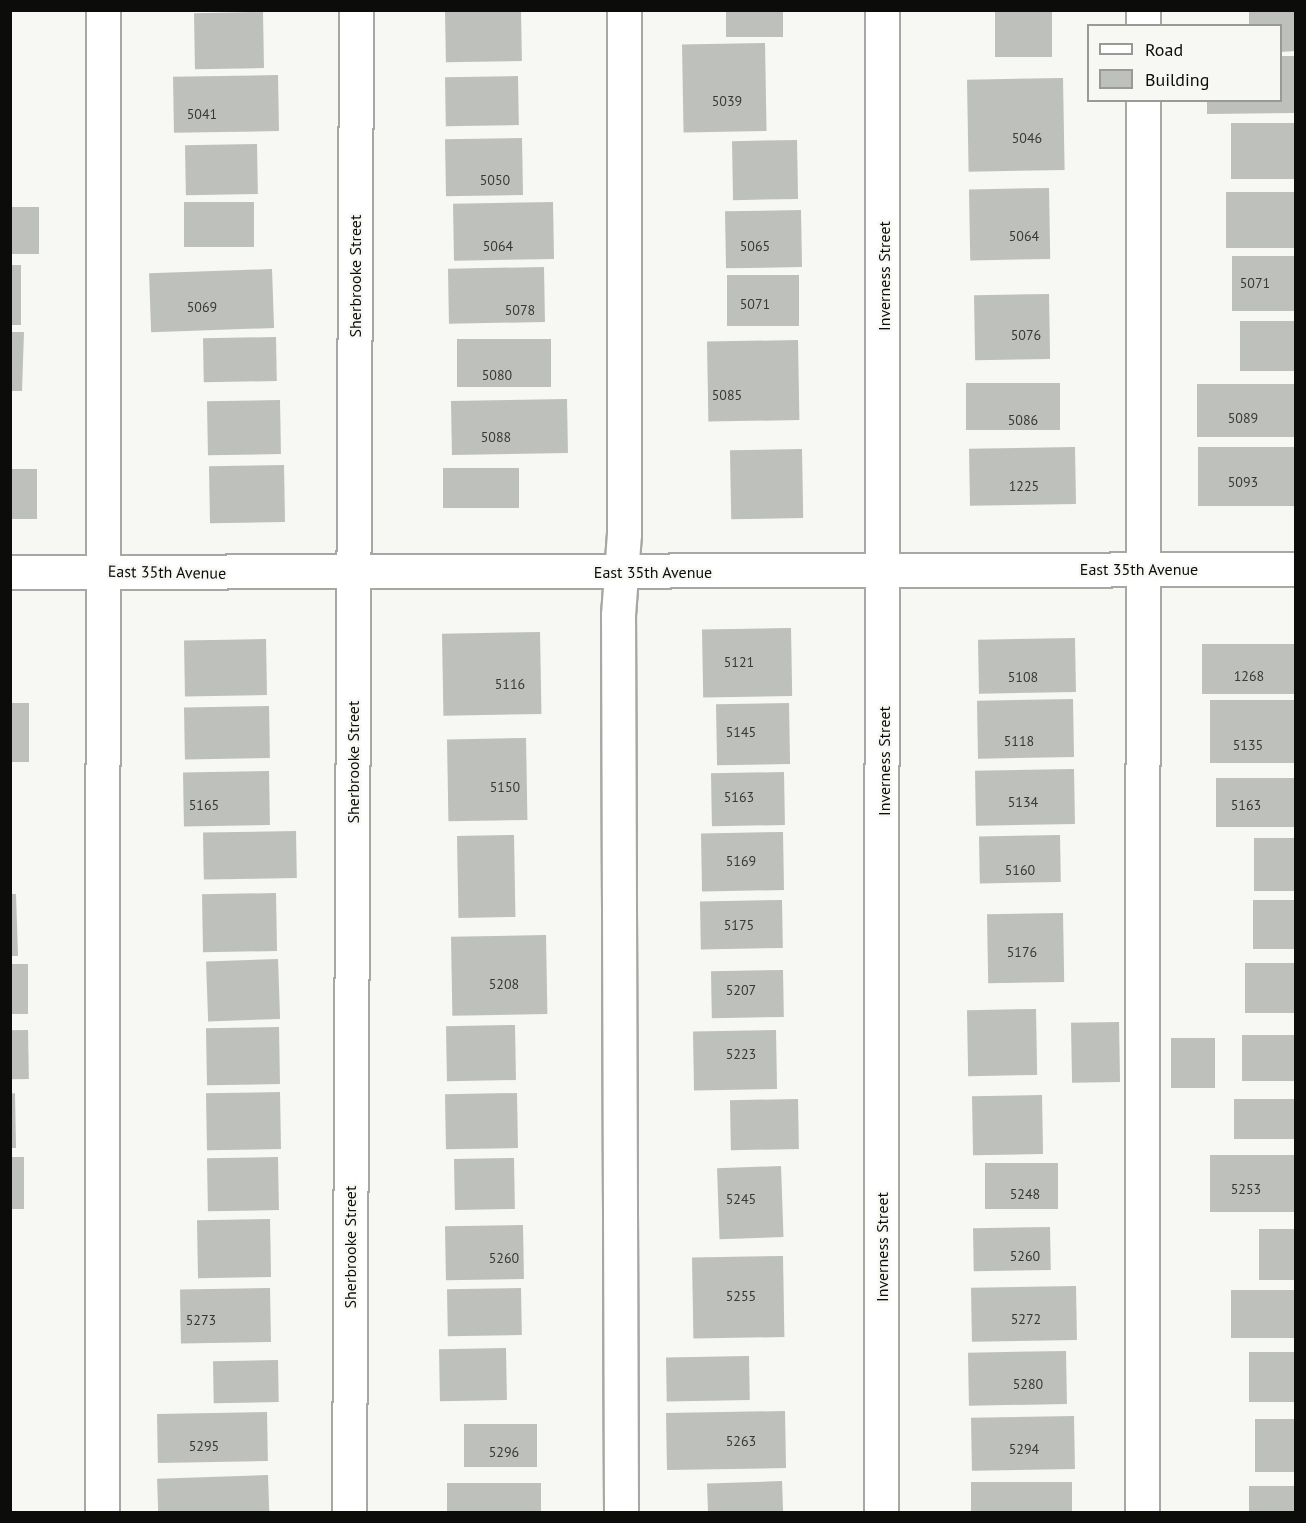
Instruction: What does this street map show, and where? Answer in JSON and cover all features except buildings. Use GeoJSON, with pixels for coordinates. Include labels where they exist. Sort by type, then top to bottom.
{"type":"FeatureCollection","features":[{"type":"Feature","properties":{"kind":"street"},"geometry":{"type":"LineString","coordinates":[[102,1512],[100,572],[103,10]]}},
{"type":"Feature","properties":{"kind":"street","name":"Sherbrooke Street"},"geometry":{"type":"LineString","coordinates":[[349,1512],[356,10]]}},
{"type":"Feature","properties":{"kind":"street"},"geometry":{"type":"LineString","coordinates":[[621,1512],[621,572],[624,10]]}},
{"type":"Feature","properties":{"kind":"street","name":"Inverness Street"},"geometry":{"type":"LineString","coordinates":[[881,1512],[884,571],[882,10]]}},
{"type":"Feature","properties":{"kind":"street"},"geometry":{"type":"LineString","coordinates":[[1142,1512],[1143,102]]}},
{"type":"Feature","properties":{"kind":"street","name":"East 35th Avenue"},"geometry":{"type":"LineString","coordinates":[[10,572],[354,573],[1296,569]]}}]}
